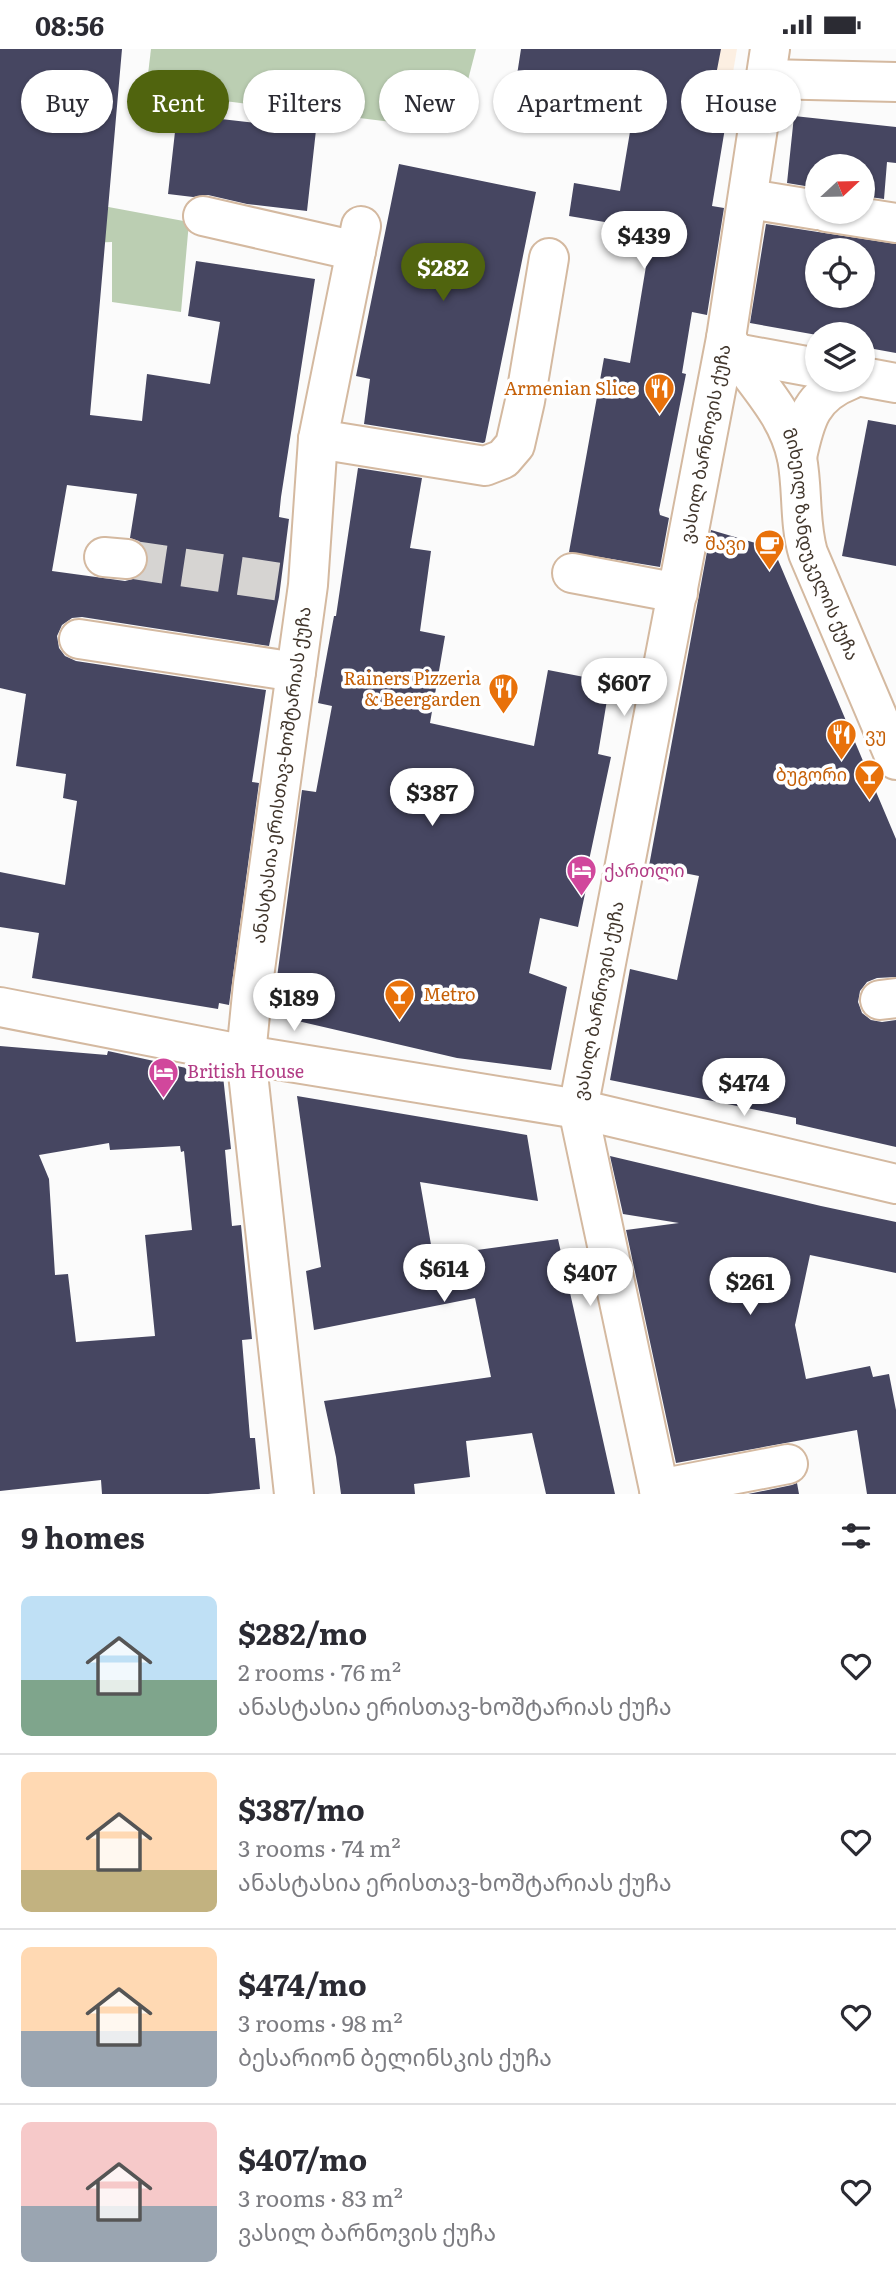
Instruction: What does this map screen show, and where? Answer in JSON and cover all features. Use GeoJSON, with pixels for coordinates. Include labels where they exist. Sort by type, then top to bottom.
{"type":"FeatureCollection","features":[{"type":"Feature","properties":{"kind":"street"},"geometry":{"type":"LineString","coordinates":[[768,64],[896,82]]}},
{"type":"Feature","properties":{"kind":"street","name":"ვასილ ბარნოვის ქუჩა"},"geometry":{"type":"LineString","coordinates":[[659,1492],[578,1109],[678,593],[731,346],[748,199],[768,64]]}},
{"type":"Feature","properties":{"kind":"street"},"geometry":{"type":"LineString","coordinates":[[748,199],[805,208]]}},
{"type":"Feature","properties":{"kind":"street","name":"ანასტასია ერისთავ-ხოშტარიას ქუჩა"},"geometry":{"type":"LineString","coordinates":[[203,216],[358,239],[318,439],[294,583],[296,671],[253,984],[246,1055],[294,1494]]}},
{"type":"Feature","properties":{"kind":"street"},"geometry":{"type":"LineString","coordinates":[[875,220],[896,223]]}},
{"type":"Feature","properties":{"kind":"street"},"geometry":{"type":"LineString","coordinates":[[318,439],[485,466],[503,460],[515,445],[525,401],[548,258]]}},
{"type":"Feature","properties":{"kind":"street"},"geometry":{"type":"LineString","coordinates":[[731,346],[805,365]]}},
{"type":"Feature","properties":{"kind":"street","name":"მიხეილ ზანდუკელის ქუჩა"},"geometry":{"type":"LineString","coordinates":[[731,346],[778,408],[797,457],[802,533],[808,553],[896,760]]}},
{"type":"Feature","properties":{"kind":"street"},"geometry":{"type":"LineString","coordinates":[[875,379],[896,383]]}},
{"type":"Feature","properties":{"kind":"street"},"geometry":{"type":"LineString","coordinates":[[797,457],[805,421],[828,392]]}},
{"type":"Feature","properties":{"kind":"street"},"geometry":{"type":"LineString","coordinates":[[572,573],[678,593]]}},
{"type":"Feature","properties":{"kind":"street"},"geometry":{"type":"LineString","coordinates":[[79,639],[296,671]]}},
{"type":"Feature","properties":{"kind":"street"},"geometry":{"type":"LineString","coordinates":[[0,1007],[246,1055],[578,1109],[896,1184]]}},
{"type":"Feature","properties":{"kind":"street"},"geometry":{"type":"LineString","coordinates":[[659,1492],[788,1464]]}},
{"type":"Feature","properties":{"kind":"shaded area"},"geometry":{"type":"Polygon","coordinates":[[[571,49],[737,49],[733,70],[688,70],[571,49]]]}},
{"type":"Feature","properties":{"kind":"green space"},"geometry":{"type":"Polygon","coordinates":[[[151,49],[476,49],[471,70],[379,70],[379,120],[365,119],[365,70],[243,70],[243,103],[229,101],[229,70],[148,70],[151,49]]]}},
{"type":"Feature","properties":{"kind":"green space"},"geometry":{"type":"Polygon","coordinates":[[[87,203],[189,222],[181,312],[112,302],[112,242],[86,243],[87,203]]]}},
{"type":"Feature","properties":{"kind":"building"},"geometry":{"type":"Polygon","coordinates":[[[0,49],[122,49],[90,415],[142,421],[147,374],[210,384],[220,322],[188,316],[196,261],[315,279],[281,497],[279,517],[289,519],[279,597],[269,646],[82,617],[72,618],[62,625],[57,636],[59,648],[65,656],[76,661],[266,690],[252,782],[259,783],[229,1005],[219,1003],[218,1009],[32,978],[39,933],[0,927],[0,872],[65,885],[77,801],[63,798],[66,774],[16,766],[26,694],[0,688],[0,49]],[[67,485],[52,571],[125,581],[137,578],[145,571],[149,560],[146,549],[139,541],[130,538],[137,494],[67,485]]]}},
{"type":"Feature","properties":{"kind":"building"},"geometry":{"type":"Polygon","coordinates":[[[521,49],[721,49],[717,70],[681,70],[681,133],[724,133],[712,206],[724,208],[707,315],[692,312],[682,373],[686,374],[659,510],[660,515],[669,518],[660,567],[569,552],[604,358],[630,363],[652,230],[569,216],[574,183],[620,191],[630,133],[667,133],[667,70],[518,70],[521,49]]]}},
{"type":"Feature","properties":{"kind":"building"},"geometry":{"type":"Polygon","coordinates":[[[801,117],[896,127],[896,163],[887,162],[884,199],[875,198],[875,154],[805,154],[805,186],[787,183],[792,133],[801,133],[801,117]]]}},
{"type":"Feature","properties":{"kind":"building"},"geometry":{"type":"Polygon","coordinates":[[[229,120],[243,122],[243,133],[316,133],[307,211],[247,204],[208,195],[193,197],[168,194],[175,133],[229,133],[229,120]]]}},
{"type":"Feature","properties":{"kind":"building"},"geometry":{"type":"Polygon","coordinates":[[[399,164],[536,192],[483,443],[364,424],[370,379],[356,376],[399,164]]]}},
{"type":"Feature","properties":{"kind":"building"},"geometry":{"type":"Polygon","coordinates":[[[766,224],[857,238],[805,238],[805,308],[875,308],[875,241],[896,244],[896,353],[875,349],[875,322],[805,322],[805,333],[750,323],[766,224]]]}},
{"type":"Feature","properties":{"kind":"building"},"geometry":{"type":"Polygon","coordinates":[[[868,420],[896,425],[896,566],[842,556],[868,420]]]}},
{"type":"Feature","properties":{"kind":"building"},"geometry":{"type":"Polygon","coordinates":[[[358,468],[422,478],[410,548],[431,551],[420,631],[445,636],[430,723],[534,746],[548,670],[610,682],[598,754],[611,757],[578,927],[540,918],[529,973],[567,987],[551,1070],[457,1058],[272,1015],[302,790],[316,792],[332,706],[318,703],[336,616],[358,468]]]}},
{"type":"Feature","properties":{"kind":"building"},"geometry":{"type":"Polygon","coordinates":[[[711,530],[773,548],[896,839],[896,977],[877,978],[867,982],[860,991],[858,1002],[862,1013],[871,1020],[896,1020],[896,1147],[796,1124],[796,1118],[610,1080],[630,969],[677,980],[699,876],[649,866],[711,530]]]}},
{"type":"Feature","properties":{"kind":"building"},"geometry":{"type":"Polygon","coordinates":[[[0,1046],[107,1055],[108,1051],[223,1076],[231,1149],[225,1150],[232,1226],[241,1225],[252,1339],[242,1340],[250,1438],[255,1438],[260,1489],[208,1494],[102,1494],[101,1480],[0,1491],[0,1046]],[[109,1143],[39,1155],[49,1179],[55,1275],[68,1274],[76,1342],[155,1336],[145,1235],[192,1230],[184,1151],[181,1152],[180,1146],[110,1150],[109,1143]]]}},
{"type":"Feature","properties":{"kind":"building"},"geometry":{"type":"Polygon","coordinates":[[[297,1096],[527,1135],[538,1201],[420,1182],[433,1256],[558,1239],[615,1494],[546,1494],[532,1433],[466,1441],[470,1477],[414,1484],[415,1494],[341,1494],[324,1401],[491,1377],[475,1298],[314,1330],[306,1271],[321,1267],[297,1096]]]}},
{"type":"Feature","properties":{"kind":"building"},"geometry":{"type":"Polygon","coordinates":[[[610,1156],[896,1222],[896,1273],[810,1255],[795,1325],[806,1379],[870,1366],[873,1377],[889,1374],[896,1410],[896,1494],[867,1494],[857,1430],[676,1463],[626,1230],[679,1223],[623,1214],[610,1156]]]}},
{"type":"Feature","properties":{"kind":"building"},"geometry":{"type":"Polygon","coordinates":[[[797,1483],[799,1494],[748,1494],[792,1485],[797,1483]]]}},
{"type":"Feature","properties":{"kind":"tunnel"},"geometry":{"type":"LineString","coordinates":[[127,559],[281,582]]}},
{"type":"Feature","properties":{"kind":"place","name":"Armenian Slice"},"geometry":{"type":"Point","coordinates":[659,416]}},
{"type":"Feature","properties":{"kind":"place","name":"შავი"},"geometry":{"type":"Point","coordinates":[769,571]}},
{"type":"Feature","properties":{"kind":"place","name":"Rainers Pizzeria & Beergarden"},"geometry":{"type":"Point","coordinates":[504,716]}},
{"type":"Feature","properties":{"kind":"place","name":"ვუ"},"geometry":{"type":"Point","coordinates":[842,762]}},
{"type":"Feature","properties":{"kind":"place","name":"ბუგორი"},"geometry":{"type":"Point","coordinates":[870,802]}},
{"type":"Feature","properties":{"kind":"place","name":"ქართლი"},"geometry":{"type":"Point","coordinates":[581,898]}},
{"type":"Feature","properties":{"kind":"place","name":"Metro"},"geometry":{"type":"Point","coordinates":[400,1022]}},
{"type":"Feature","properties":{"kind":"place","name":"British House"},"geometry":{"type":"Point","coordinates":[164,1099]}}]}
